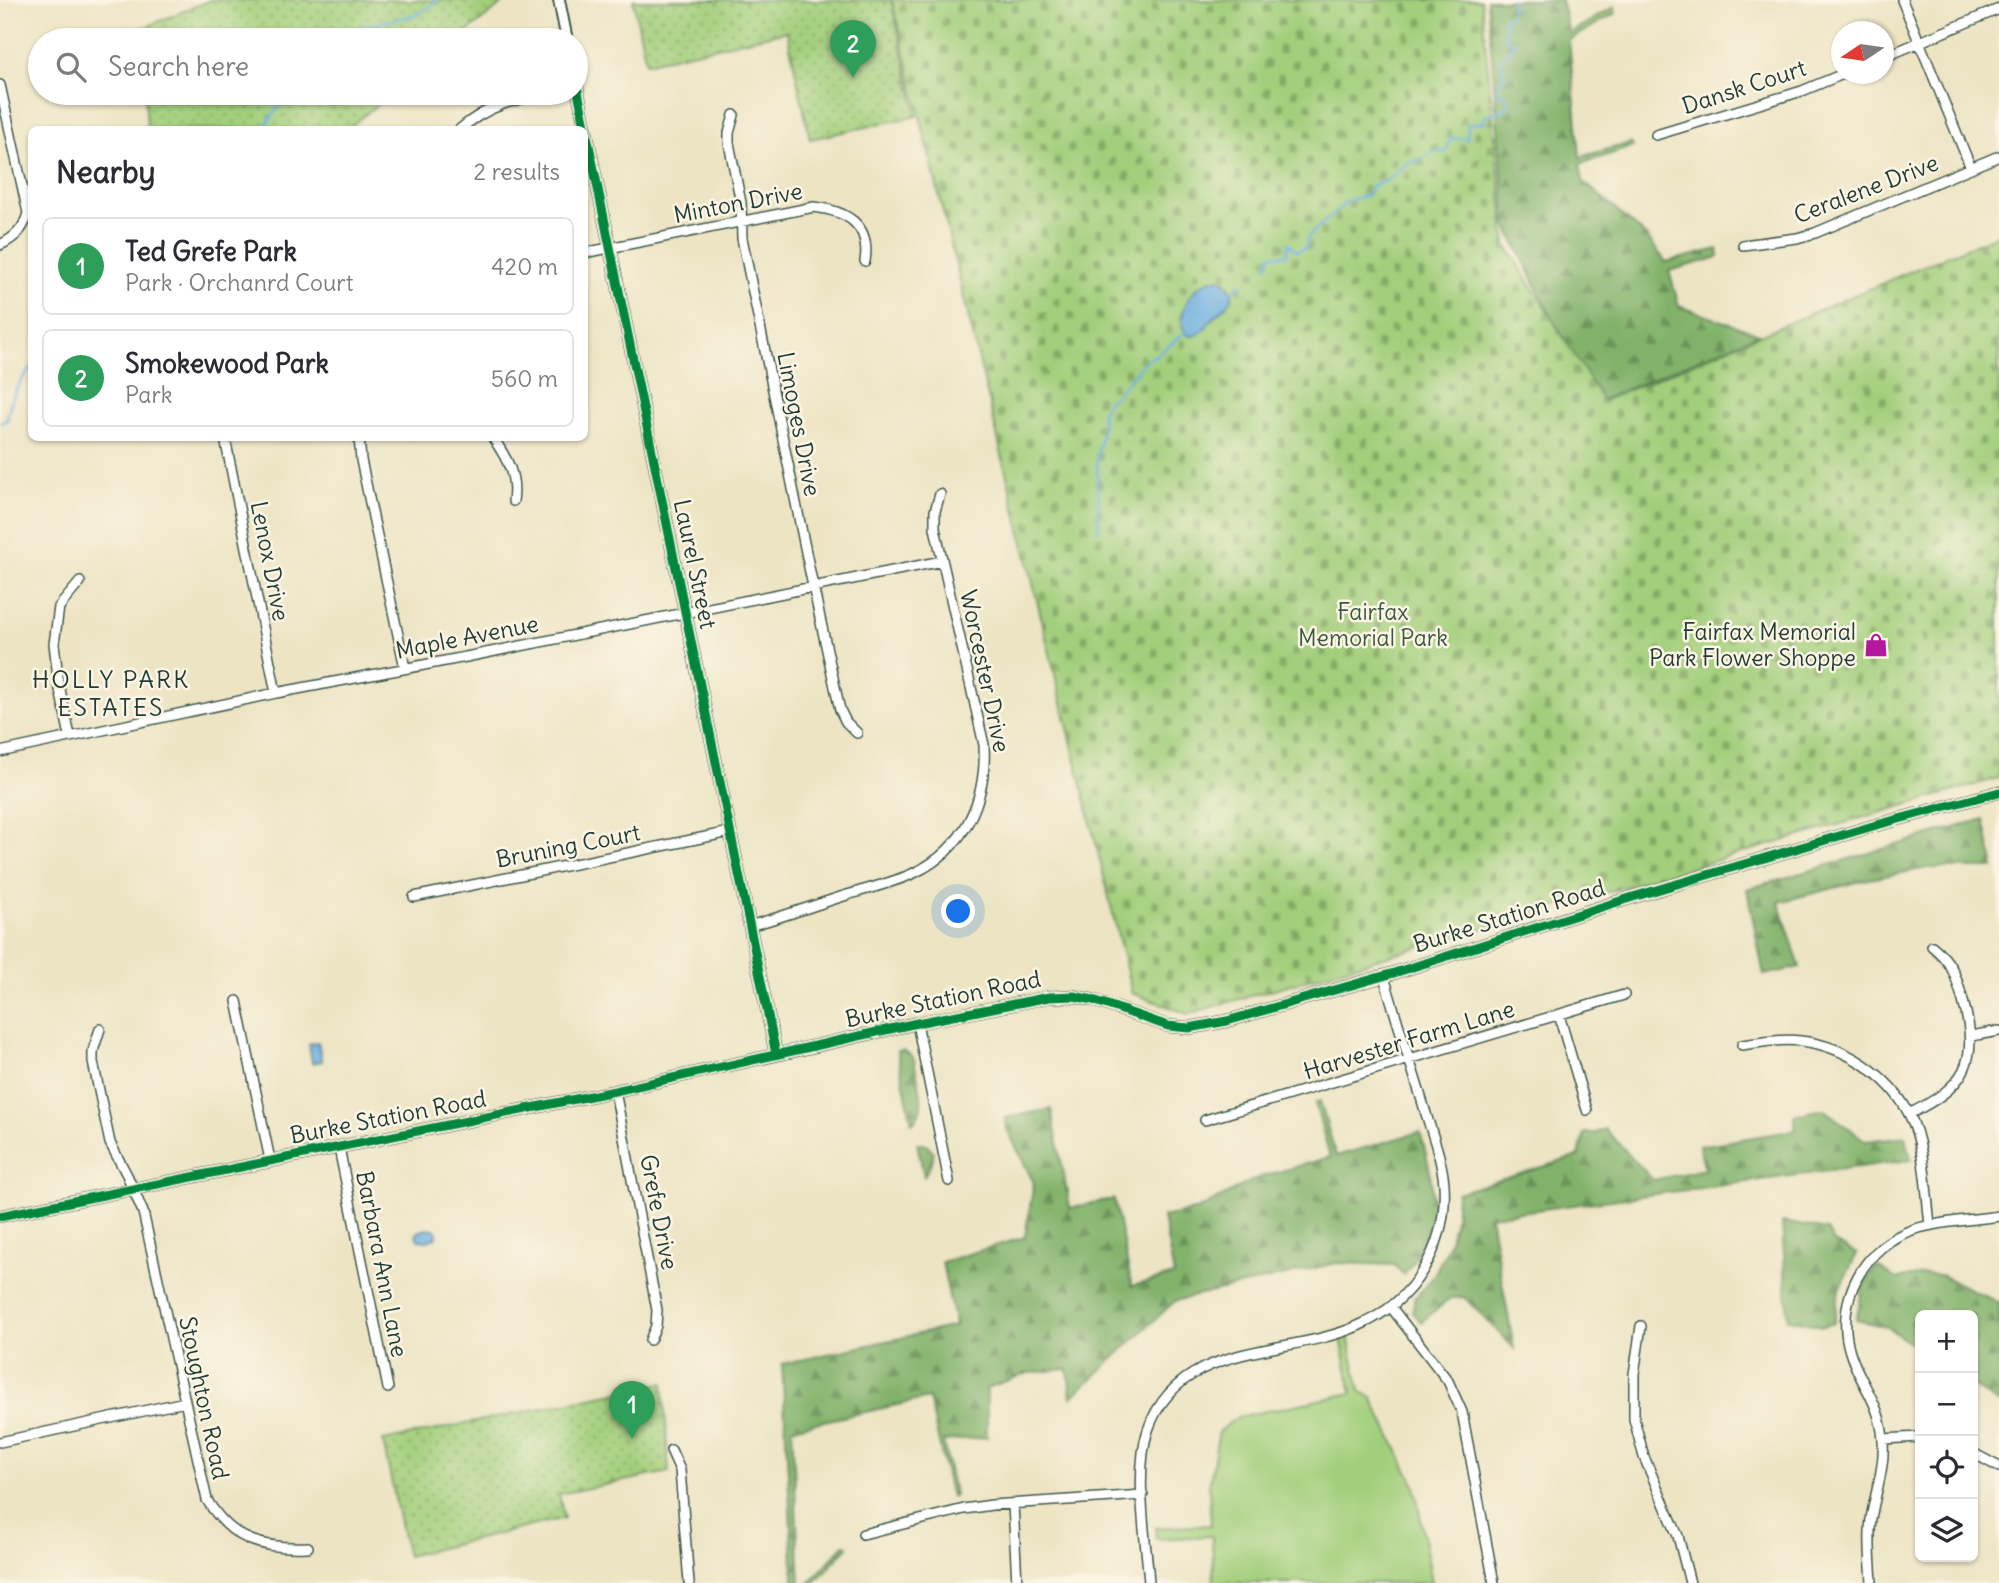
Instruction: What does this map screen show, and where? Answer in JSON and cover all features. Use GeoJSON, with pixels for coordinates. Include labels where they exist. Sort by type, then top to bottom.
{"type":"FeatureCollection","features":[{"type":"Feature","properties":{"kind":"street"},"geometry":{"type":"LineString","coordinates":[[559,0],[565,28]]}},
{"type":"Feature","properties":{"kind":"street"},"geometry":{"type":"LineString","coordinates":[[1902,0],[1971,168]]}},
{"type":"Feature","properties":{"kind":"street"},"geometry":{"type":"LineString","coordinates":[[1894,53],[1999,9]]}},
{"type":"Feature","properties":{"kind":"street","name":"Dansk Court"},"geometry":{"type":"LineString","coordinates":[[1656,135],[1802,91],[1831,79]]}},
{"type":"Feature","properties":{"kind":"street"},"geometry":{"type":"LineString","coordinates":[[0,85],[27,213],[26,221],[16,236],[0,244]]}},
{"type":"Feature","properties":{"kind":"street"},"geometry":{"type":"LineString","coordinates":[[465,126],[496,105]]}},
{"type":"Feature","properties":{"kind":"street","name":"Laurel Street"},"geometry":{"type":"LineString","coordinates":[[580,105],[584,126]]}},
{"type":"Feature","properties":{"kind":"street","name":"Limoges Drive"},"geometry":{"type":"LineString","coordinates":[[734,116],[729,143],[741,203],[740,222],[840,710],[846,722],[857,733]]}},
{"type":"Feature","properties":{"kind":"street","name":"Laurel Street"},"geometry":{"type":"LineString","coordinates":[[588,143],[730,832],[752,925],[776,1054]]}},
{"type":"Feature","properties":{"kind":"street","name":"Ceralene Drive"},"geometry":{"type":"LineString","coordinates":[[1743,245],[1815,233],[1999,156]]}},
{"type":"Feature","properties":{"kind":"street","name":"Minton Drive"},"geometry":{"type":"LineString","coordinates":[[588,252],[800,209],[828,209],[848,217],[860,228],[866,242],[865,261]]}},
{"type":"Feature","properties":{"kind":"street","name":"Lenox Drive"},"geometry":{"type":"LineString","coordinates":[[226,441],[276,693]]}},
{"type":"Feature","properties":{"kind":"street"},"geometry":{"type":"LineString","coordinates":[[359,441],[366,487],[405,668]]}},
{"type":"Feature","properties":{"kind":"street"},"geometry":{"type":"LineString","coordinates":[[495,441],[515,481],[513,501]]}},
{"type":"Feature","properties":{"kind":"street","name":"Worcester Drive"},"geometry":{"type":"LineString","coordinates":[[752,925],[916,872],[948,850],[971,819],[983,783],[984,745],[935,528],[935,511],[940,494]]}},
{"type":"Feature","properties":{"kind":"street","name":"Maple Avenue"},"geometry":{"type":"LineString","coordinates":[[0,752],[276,693],[942,561]]}},
{"type":"Feature","properties":{"kind":"street"},"geometry":{"type":"LineString","coordinates":[[70,736],[54,644],[59,607],[80,582]]}},
{"type":"Feature","properties":{"kind":"street","name":"Burke Station Road"},"geometry":{"type":"LineString","coordinates":[[0,1216],[615,1091],[917,1023],[1056,996],[1093,1000],[1168,1026],[1199,1027],[1384,976],[1646,893],[1999,792]]}},
{"type":"Feature","properties":{"kind":"street","name":"Bruning Court"},"geometry":{"type":"LineString","coordinates":[[414,897],[730,832]]}},
{"type":"Feature","properties":{"kind":"street"},"geometry":{"type":"LineString","coordinates":[[1909,1114],[1939,1099],[1952,1087],[1968,1061],[1971,1036],[1955,973],[1946,957],[1932,946]]}},
{"type":"Feature","properties":{"kind":"street"},"geometry":{"type":"LineString","coordinates":[[1149,1583],[1142,1455],[1149,1428],[1164,1400],[1186,1378],[1216,1362],[1344,1331],[1391,1307],[1418,1278],[1440,1232],[1444,1204],[1441,1162],[1384,976]]}},
{"type":"Feature","properties":{"kind":"street","name":"Harvester Farm Lane"},"geometry":{"type":"LineString","coordinates":[[1205,1120],[1624,995]]}},
{"type":"Feature","properties":{"kind":"street"},"geometry":{"type":"LineString","coordinates":[[237,1000],[270,1160]]}},
{"type":"Feature","properties":{"kind":"street"},"geometry":{"type":"LineString","coordinates":[[1559,1015],[1587,1110]]}},
{"type":"Feature","properties":{"kind":"street"},"geometry":{"type":"LineString","coordinates":[[917,1023],[949,1181]]}},
{"type":"Feature","properties":{"kind":"street","name":"Stoughton Road"},"geometry":{"type":"LineString","coordinates":[[100,1029],[93,1051],[93,1062],[106,1132],[143,1212],[201,1483],[207,1500],[216,1515],[231,1530],[266,1546],[309,1547]]}},
{"type":"Feature","properties":{"kind":"street"},"geometry":{"type":"LineString","coordinates":[[1971,1036],[1999,1031]]}},
{"type":"Feature","properties":{"kind":"street"},"geometry":{"type":"LineString","coordinates":[[1742,1045],[1798,1041],[1839,1051],[1878,1076],[1909,1114],[1921,1154],[1930,1225]]}},
{"type":"Feature","properties":{"kind":"street","name":"Grefe Drive"},"geometry":{"type":"LineString","coordinates":[[615,1091],[657,1310],[656,1326],[650,1340]]}},
{"type":"Feature","properties":{"kind":"street","name":"Barbara Ann Lane"},"geometry":{"type":"LineString","coordinates":[[339,1148],[388,1388]]}},
{"type":"Feature","properties":{"kind":"street"},"geometry":{"type":"LineString","coordinates":[[1872,1583],[1871,1520],[1881,1473],[1883,1439],[1874,1400],[1849,1348],[1846,1325],[1848,1303],[1858,1275],[1878,1250],[1902,1234],[1930,1225],[1999,1216]]}},
{"type":"Feature","properties":{"kind":"street"},"geometry":{"type":"LineString","coordinates":[[1391,1307],[1448,1381],[1462,1412],[1494,1583]]}},
{"type":"Feature","properties":{"kind":"street"},"geometry":{"type":"LineString","coordinates":[[1641,1326],[1634,1374],[1634,1419],[1644,1457],[1678,1536],[1690,1583]]}},
{"type":"Feature","properties":{"kind":"street"},"geometry":{"type":"LineString","coordinates":[[0,1442],[185,1402]]}},
{"type":"Feature","properties":{"kind":"street"},"geometry":{"type":"LineString","coordinates":[[1883,1439],[1915,1437]]}},
{"type":"Feature","properties":{"kind":"street"},"geometry":{"type":"LineString","coordinates":[[671,1450],[680,1470],[689,1583]]}},
{"type":"Feature","properties":{"kind":"street"},"geometry":{"type":"LineString","coordinates":[[1978,1456],[1999,1467]]}},
{"type":"Feature","properties":{"kind":"street"},"geometry":{"type":"LineString","coordinates":[[863,1534],[964,1509],[1143,1495]]}},
{"type":"Feature","properties":{"kind":"street"},"geometry":{"type":"LineString","coordinates":[[1013,1504],[1017,1583]]}},
{"type":"Feature","properties":{"kind":"green space"},"geometry":{"type":"Polygon","coordinates":[[[210,0],[507,0],[472,28],[143,28],[210,0]]]}},
{"type":"Feature","properties":{"kind":"green space"},"geometry":{"type":"Polygon","coordinates":[[[633,0],[891,0],[917,116],[810,139],[787,31],[646,63],[633,0]]]}},
{"type":"Feature","properties":{"kind":"green space","name":"Fairfax Memorial Park"},"geometry":{"type":"Polygon","coordinates":[[[892,0],[1481,0],[1506,245],[1603,401],[1999,234],[1999,778],[1188,1014],[1132,993],[892,0]]]}},
{"type":"Feature","properties":{"kind":"green space"},"geometry":{"type":"Polygon","coordinates":[[[1487,0],[1561,0],[1569,33],[1614,7],[1616,13],[1569,40],[1580,157],[1631,143],[1633,147],[1580,164],[1583,181],[1646,236],[1666,262],[1718,249],[1719,257],[1669,271],[1679,306],[1759,334],[1594,403],[1506,225],[1487,0]]]}},
{"type":"Feature","properties":{"kind":"green space"},"geometry":{"type":"Polygon","coordinates":[[[146,105],[377,105],[351,126],[147,126],[146,105]]]}},
{"type":"Feature","properties":{"kind":"green space"},"geometry":{"type":"Polygon","coordinates":[[[1984,819],[1994,868],[1928,868],[1869,879],[1779,902],[1800,967],[1764,975],[1747,889],[1984,819]]]}},
{"type":"Feature","properties":{"kind":"green space"},"geometry":{"type":"Polygon","coordinates":[[[903,1050],[914,1060],[921,1094],[920,1110],[912,1123],[897,1051],[903,1050]]]}},
{"type":"Feature","properties":{"kind":"green space"},"geometry":{"type":"Polygon","coordinates":[[[1320,1101],[1336,1156],[1420,1132],[1430,1172],[1432,1206],[1424,1239],[1404,1275],[1394,1265],[1336,1263],[1175,1301],[1071,1398],[1068,1369],[1028,1373],[987,1388],[987,1437],[943,1441],[955,1496],[951,1497],[929,1398],[792,1428],[800,1583],[794,1583],[782,1364],[955,1326],[942,1262],[1025,1237],[1034,1183],[1007,1129],[1005,1118],[1051,1109],[1070,1208],[1114,1199],[1132,1286],[1174,1275],[1163,1217],[1199,1209],[1257,1178],[1330,1157],[1315,1103],[1320,1101]]]}},
{"type":"Feature","properties":{"kind":"green space"},"geometry":{"type":"Polygon","coordinates":[[[1823,1109],[1866,1141],[1906,1136],[1911,1160],[1490,1216],[1514,1348],[1464,1297],[1451,1298],[1421,1322],[1413,1312],[1414,1300],[1435,1273],[1447,1249],[1455,1220],[1457,1193],[1579,1156],[1584,1133],[1596,1133],[1605,1129],[1653,1180],[1705,1169],[1699,1146],[1796,1130],[1794,1115],[1823,1109]]]}},
{"type":"Feature","properties":{"kind":"green space"},"geometry":{"type":"Polygon","coordinates":[[[917,1143],[926,1144],[933,1152],[933,1159],[924,1176],[917,1143]]]}},
{"type":"Feature","properties":{"kind":"green space"},"geometry":{"type":"Polygon","coordinates":[[[1782,1222],[1827,1230],[1834,1242],[1857,1254],[1839,1289],[1834,1323],[1822,1326],[1788,1319],[1782,1222]]]}},
{"type":"Feature","properties":{"kind":"green space"},"geometry":{"type":"Polygon","coordinates":[[[1876,1266],[1897,1279],[1923,1274],[1941,1275],[1999,1303],[1999,1404],[1978,1389],[1978,1310],[1915,1310],[1915,1347],[1887,1327],[1856,1320],[1863,1287],[1876,1266]]]}},
{"type":"Feature","properties":{"kind":"green space"},"geometry":{"type":"Polygon","coordinates":[[[1348,1336],[1360,1391],[1372,1398],[1415,1486],[1432,1583],[1214,1583],[1212,1536],[1156,1539],[1155,1528],[1211,1525],[1209,1486],[1219,1431],[1238,1417],[1352,1393],[1341,1338],[1348,1336]]]}},
{"type":"Feature","properties":{"kind":"green space"},"geometry":{"type":"Polygon","coordinates":[[[663,1383],[669,1472],[559,1494],[564,1518],[407,1556],[383,1441],[663,1383]]]}},
{"type":"Feature","properties":{"kind":"green space"},"geometry":{"type":"Polygon","coordinates":[[[845,1544],[848,1547],[814,1583],[809,1583],[845,1544]]]}},
{"type":"Feature","properties":{"kind":"water"},"geometry":{"type":"Polygon","coordinates":[[[1219,278],[1229,287],[1232,299],[1203,331],[1192,336],[1186,334],[1183,316],[1186,304],[1204,283],[1219,278]]]}},
{"type":"Feature","properties":{"kind":"water"},"geometry":{"type":"Polygon","coordinates":[[[318,1042],[322,1061],[312,1063],[309,1044],[318,1042]]]}},
{"type":"Feature","properties":{"kind":"water"},"geometry":{"type":"Polygon","coordinates":[[[428,1228],[437,1232],[436,1238],[418,1240],[418,1232],[428,1228]]]}},
{"type":"Feature","properties":{"kind":"waterway"},"geometry":{"type":"LineString","coordinates":[[358,28],[419,14],[437,0]]}},
{"type":"Feature","properties":{"kind":"waterway"},"geometry":{"type":"LineString","coordinates":[[1267,266],[1271,255],[1287,255],[1288,243],[1297,251],[1305,248],[1309,236],[1346,202],[1369,194],[1371,186],[1388,180],[1407,163],[1421,160],[1433,151],[1446,152],[1451,138],[1467,139],[1468,124],[1484,122],[1485,116],[1507,108],[1507,97],[1499,91],[1497,83],[1505,77],[1500,62],[1515,44],[1506,39],[1504,18],[1510,17],[1512,0]]}},
{"type":"Feature","properties":{"kind":"waterway"},"geometry":{"type":"LineString","coordinates":[[265,126],[282,105]]}},
{"type":"Feature","properties":{"kind":"waterway"},"geometry":{"type":"LineString","coordinates":[[1232,292],[1243,283]]}},
{"type":"Feature","properties":{"kind":"waterway"},"geometry":{"type":"LineString","coordinates":[[1099,531],[1097,458],[1103,423],[1101,414],[1107,401],[1116,395],[1147,359],[1157,355],[1186,332]]}},
{"type":"Feature","properties":{"kind":"waterway"},"geometry":{"type":"LineString","coordinates":[[0,423],[7,420],[15,392],[28,372]]}},
{"type":"Feature","properties":{"kind":"cycle path"},"geometry":{"type":"LineString","coordinates":[[581,105],[585,126]]}},
{"type":"Feature","properties":{"kind":"cycle path"},"geometry":{"type":"LineString","coordinates":[[588,140],[776,1054]]}},
{"type":"Feature","properties":{"kind":"cycle path"},"geometry":{"type":"LineString","coordinates":[[0,1216],[615,1091],[917,1023],[1049,997],[1074,996],[1093,1000],[1168,1026],[1189,1028],[1227,1021],[1394,973],[1633,897],[1999,792]]}},
{"type":"Feature","properties":{"kind":"place","name":"Smokewood Park"},"geometry":{"type":"Point","coordinates":[853,78]}},
{"type":"Feature","properties":{"kind":"place","name":"Fairfax Memorial Park Flower Shoppe"},"geometry":{"type":"Point","coordinates":[1876,645]}},
{"type":"Feature","properties":{"kind":"place","name":"Ted Grefe Park"},"geometry":{"type":"Point","coordinates":[632,1439]}},
{"type":"Feature","properties":{"kind":"district","name":"HOLLY PARK ESTATES"},"geometry":{"type":"Point","coordinates":[111,694]}}]}
